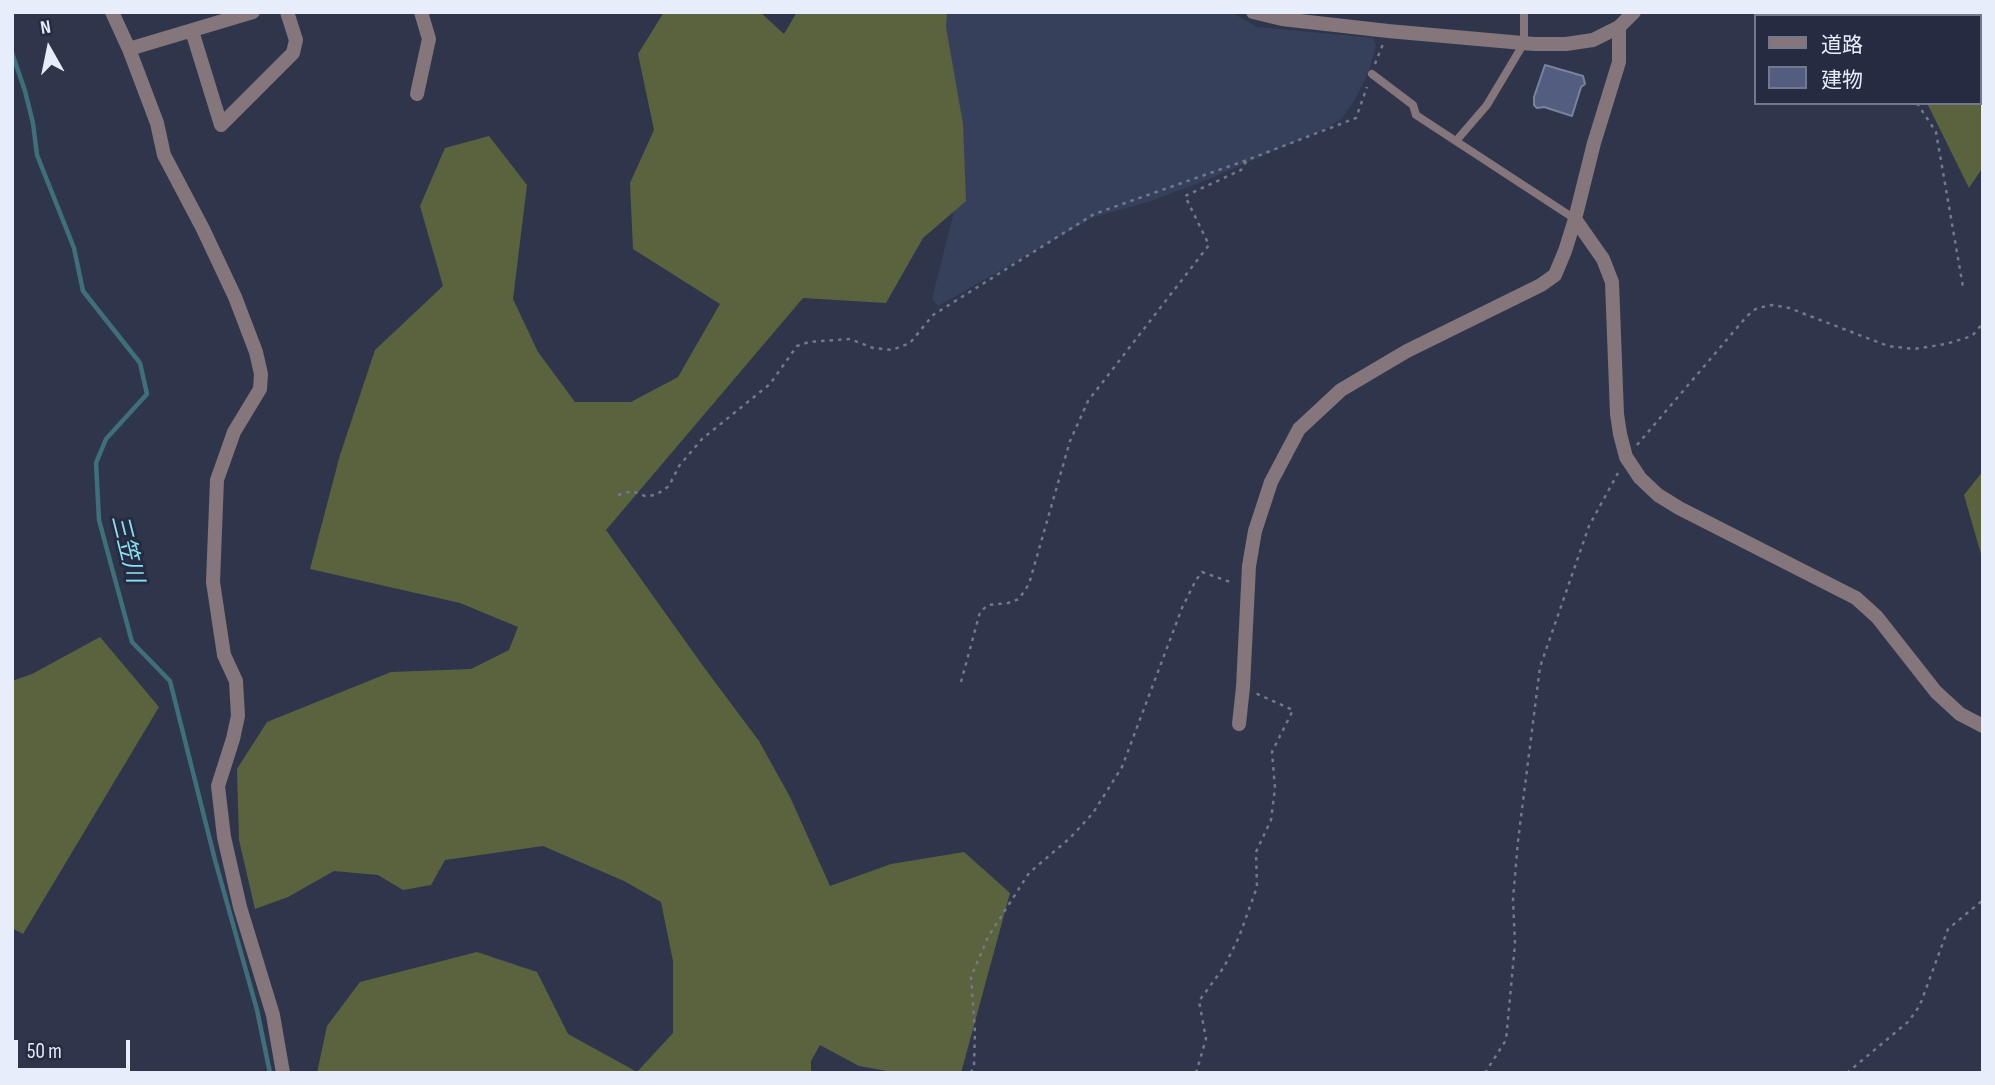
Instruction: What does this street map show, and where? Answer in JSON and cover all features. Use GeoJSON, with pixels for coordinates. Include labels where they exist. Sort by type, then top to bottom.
{"type":"FeatureCollection","features":[{"type":"Feature","properties":{"kind":"street"},"geometry":{"type":"LineString","coordinates":[[112,12],[157,122],[164,155],[235,296],[256,352],[261,374],[260,389],[234,432],[217,480],[213,582],[224,655],[236,681],[238,716],[218,786],[224,837],[240,907],[273,1015],[283,1073]]}},
{"type":"Feature","properties":{"kind":"street"},"geometry":{"type":"LineString","coordinates":[[129,49],[253,12]]}},
{"type":"Feature","properties":{"kind":"street"},"geometry":{"type":"LineString","coordinates":[[192,31],[221,125],[293,53],[296,40],[287,12]]}},
{"type":"Feature","properties":{"kind":"street"},"geometry":{"type":"LineString","coordinates":[[417,94],[429,39],[422,12]]}},
{"type":"Feature","properties":{"kind":"street"},"geometry":{"type":"LineString","coordinates":[[1253,12],[1282,19],[1388,31],[1566,44],[1593,40],[1619,27],[1634,12]]}},
{"type":"Feature","properties":{"kind":"street"},"geometry":{"type":"LineString","coordinates":[[1239,724],[1249,566],[1255,531],[1270,482],[1299,429],[1341,390],[1407,351],[1541,285],[1555,275],[1575,219],[1594,143],[1619,62],[1619,27]]}},
{"type":"Feature","properties":{"kind":"street"},"geometry":{"type":"LineString","coordinates":[[1575,219],[1603,258],[1612,282],[1617,414],[1626,457],[1640,478],[1658,495],[1679,508],[1856,598],[1877,617],[1936,692],[1960,714],[1983,726]]}},
{"type":"Feature","properties":{"kind":"lane"},"geometry":{"type":"LineString","coordinates":[[1456,141],[1487,105],[1524,43],[1524,12]]}},
{"type":"Feature","properties":{"kind":"lane"},"geometry":{"type":"LineString","coordinates":[[1372,74],[1413,105],[1416,115],[1575,219]]}},
{"type":"Feature","properties":{"kind":"path"},"geometry":{"type":"LineString","coordinates":[[618,495],[632,491],[645,496],[656,495],[669,485],[679,466],[702,439],[770,384],[797,346],[809,342],[850,339],[873,348],[892,350],[910,343],[933,315],[1094,214],[1356,118],[1388,31]]}},
{"type":"Feature","properties":{"kind":"path"},"geometry":{"type":"LineString","coordinates":[[1918,105],[1936,132],[1963,287]]}},
{"type":"Feature","properties":{"kind":"path"},"geometry":{"type":"LineString","coordinates":[[961,682],[980,612],[988,605],[1019,599],[1029,584],[1070,440],[1088,401],[1209,245],[1185,196],[1241,170],[1247,160]]}},
{"type":"Feature","properties":{"kind":"path"},"geometry":{"type":"LineString","coordinates":[[1485,1073],[1506,1040],[1515,944],[1513,899],[1518,841],[1541,667],[1589,526],[1626,457],[1747,316],[1757,308],[1773,305],[1789,308],[1888,346],[1914,349],[1946,344],[1972,336],[1983,323]]}},
{"type":"Feature","properties":{"kind":"path"},"geometry":{"type":"LineString","coordinates":[[971,1073],[974,1065],[975,1032],[971,976],[988,937],[1029,873],[1070,838],[1093,813],[1122,767],[1182,608],[1202,572],[1249,589]]}},
{"type":"Feature","properties":{"kind":"path"},"geometry":{"type":"LineString","coordinates":[[1196,1073],[1206,1039],[1199,1001],[1224,967],[1239,937],[1257,887],[1256,852],[1271,820],[1275,788],[1272,752],[1293,710],[1243,687]]}},
{"type":"Feature","properties":{"kind":"path"},"geometry":{"type":"LineString","coordinates":[[1847,1073],[1909,1021],[1920,1004],[1948,929],[1983,900]]}},
{"type":"Feature","properties":{"kind":"shaded area"},"geometry":{"type":"Polygon","coordinates":[[[929,12],[1231,12],[1257,27],[1373,38],[1376,45],[1369,71],[1354,101],[1341,119],[1327,128],[1204,181],[1148,202],[1094,217],[938,306],[932,299],[961,184],[929,12]]]}},
{"type":"Feature","properties":{"kind":"green space"},"geometry":{"type":"Polygon","coordinates":[[[664,12],[760,12],[784,34],[797,12],[947,12],[946,27],[963,124],[966,201],[923,238],[886,303],[803,298],[606,530],[759,741],[790,797],[830,886],[891,864],[964,852],[1010,893],[961,1073],[898,1073],[859,1066],[820,1045],[811,1061],[811,1073],[317,1073],[327,1026],[360,982],[477,952],[537,972],[568,1034],[637,1072],[673,1033],[673,961],[661,902],[624,881],[543,846],[445,860],[431,885],[403,890],[378,875],[334,871],[288,897],[255,909],[239,840],[237,769],[267,722],[391,672],[471,669],[509,650],[518,627],[460,603],[310,569],[340,455],[375,350],[443,286],[420,206],[445,148],[489,136],[527,185],[513,299],[538,352],[575,402],[631,402],[678,377],[720,304],[633,249],[630,183],[654,130],[638,54],[664,12]]]}},
{"type":"Feature","properties":{"kind":"green space"},"geometry":{"type":"Polygon","coordinates":[[[1983,12],[1983,167],[1969,188],[1928,105],[1981,105],[1981,14],[1886,14],[1983,12]]]}},
{"type":"Feature","properties":{"kind":"green space"},"geometry":{"type":"Polygon","coordinates":[[[1983,471],[1983,561],[1964,495],[1983,471]]]}},
{"type":"Feature","properties":{"kind":"green space"},"geometry":{"type":"Polygon","coordinates":[[[100,637],[159,707],[23,934],[12,928],[12,681],[32,674],[100,637]]]}},
{"type":"Feature","properties":{"kind":"building"},"geometry":{"type":"Polygon","coordinates":[[[1545,65],[1583,76],[1585,84],[1581,87],[1572,116],[1534,105],[1534,97],[1545,65]]]}},
{"type":"Feature","properties":{"kind":"waterway","name":"三笠川"},"geometry":{"type":"LineString","coordinates":[[12,53],[33,123],[37,155],[74,248],[83,291],[140,363],[147,394],[106,439],[96,463],[99,520],[132,642],[170,681],[215,860],[257,1010],[270,1073]]}}]}
